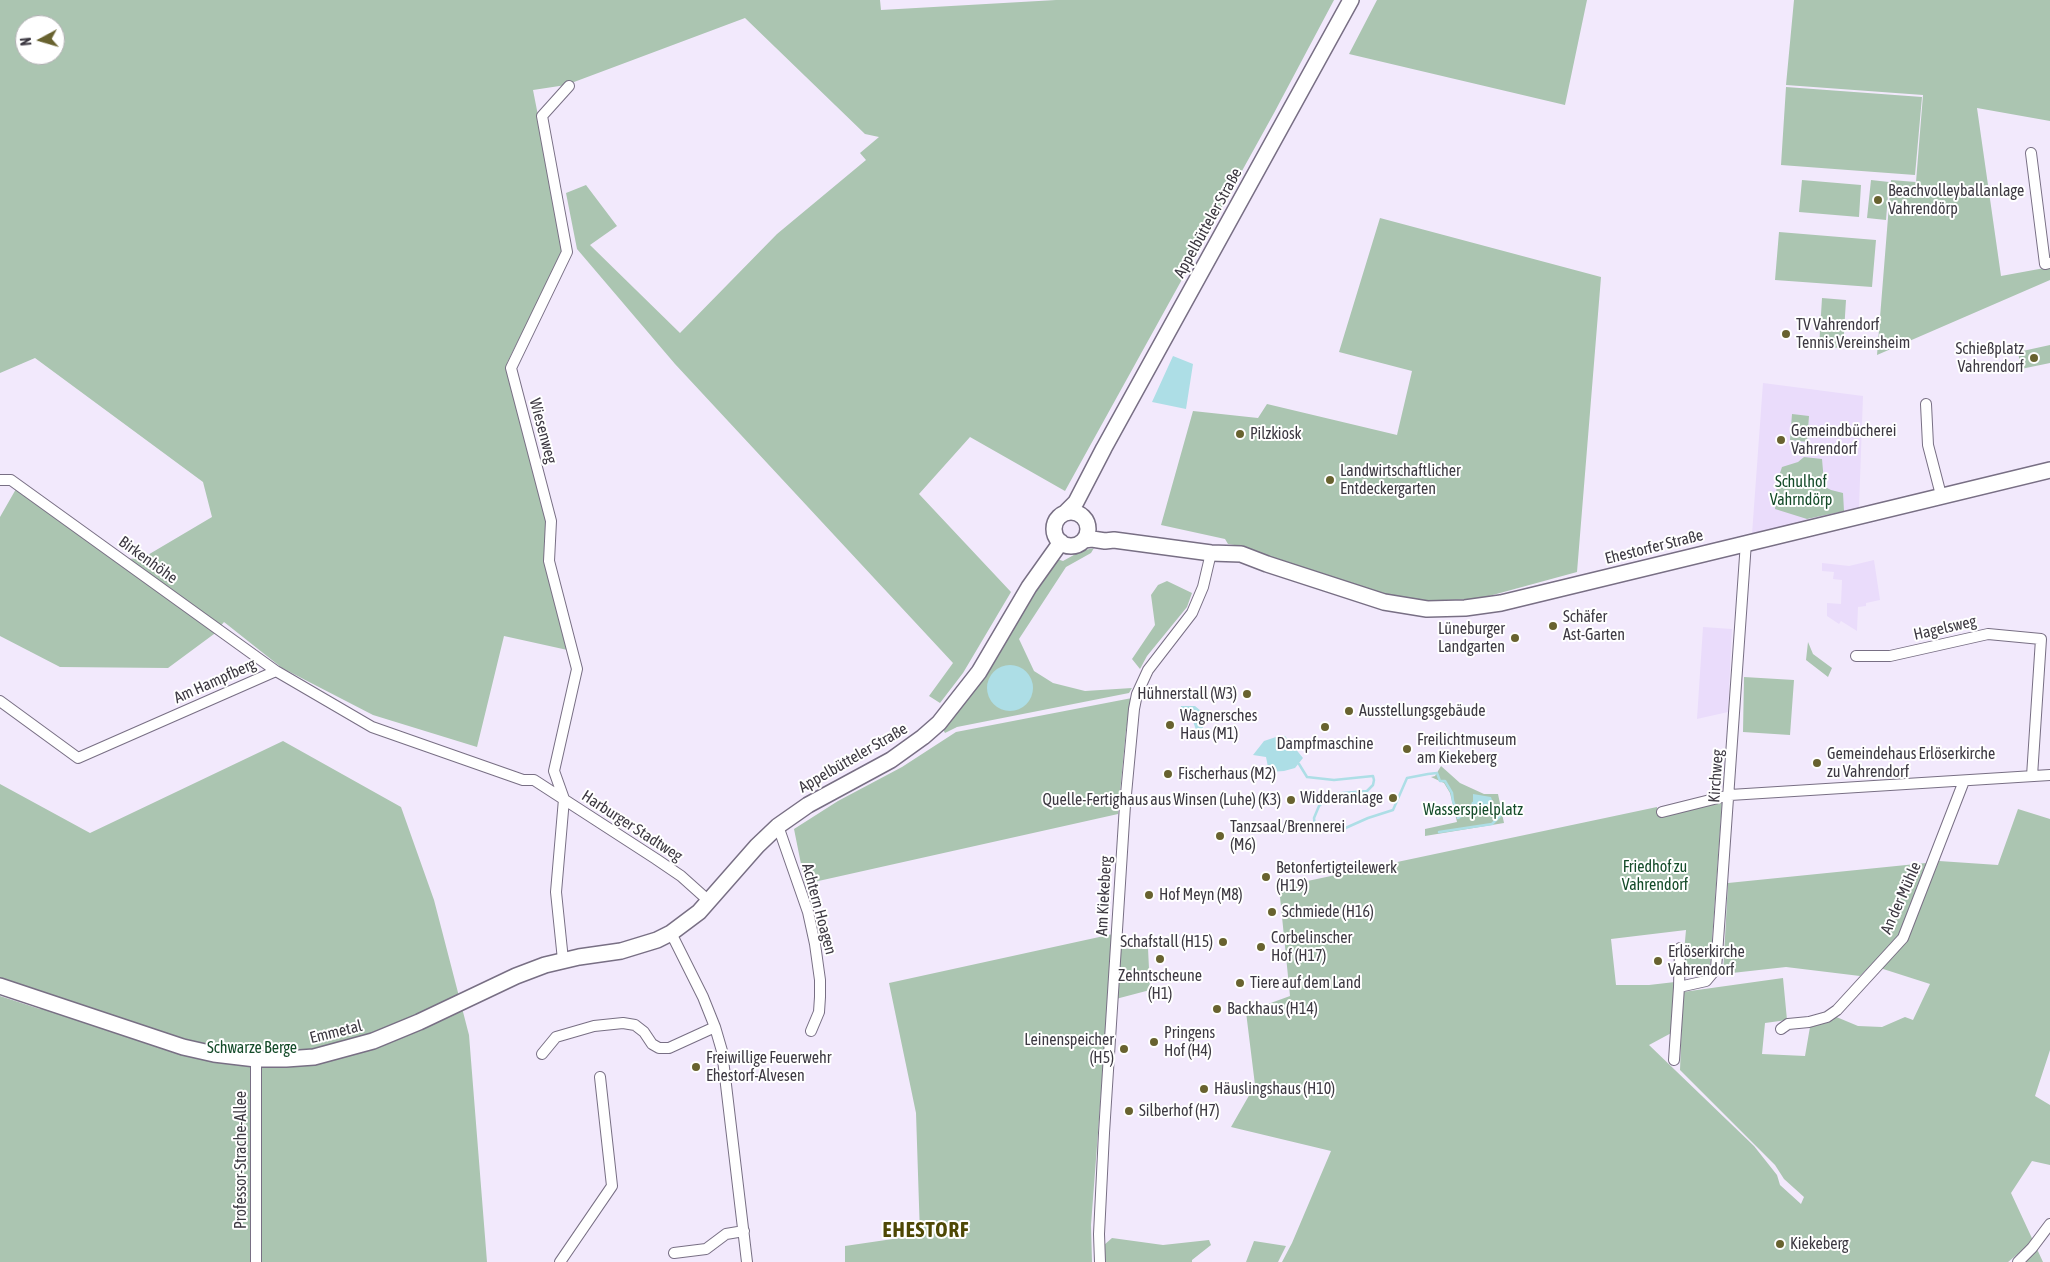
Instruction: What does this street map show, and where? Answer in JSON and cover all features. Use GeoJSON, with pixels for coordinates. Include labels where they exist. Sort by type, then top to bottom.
{"type":"FeatureCollection","features":[{"type":"Feature","properties":{"kind":"main road","name":"Appelbütteler Straße"},"geometry":{"type":"LineString","coordinates":[[1066,512],[1076,502],[1351,0]]}},
{"type":"Feature","properties":{"kind":"main road","name":"Appelbütteler Straße"},"geometry":{"type":"LineString","coordinates":[[1086,521],[1083,509],[1084,500],[1096,463]]}},
{"type":"Feature","properties":{"kind":"main road","name":"Ehestorfer Straße"},"geometry":{"type":"LineString","coordinates":[[1084,540],[1092,538],[1105,541],[1114,540],[1241,554],[1384,602],[1413,608],[1446,609],[1501,602],[2050,470]]}},
{"type":"Feature","properties":{"kind":"main road"},"geometry":{"type":"LineString","coordinates":[[1066,512],[1075,512],[1086,521],[1087,533],[1084,540],[1073,546],[1061,542],[1055,534],[1055,524],[1059,516],[1066,512]]}},
{"type":"Feature","properties":{"kind":"main road","name":"Ehestorfer Straße"},"geometry":{"type":"LineString","coordinates":[[1086,521],[1096,531],[1114,540]]}},
{"type":"Feature","properties":{"kind":"main road","name":"Appelbütteler Straße"},"geometry":{"type":"LineString","coordinates":[[672,933],[686,924],[710,902],[757,846],[778,826],[808,805],[891,760],[939,723],[979,672],[1029,587],[1061,542]]}},
{"type":"Feature","properties":{"kind":"main road","name":"Emmetal"},"geometry":{"type":"LineString","coordinates":[[0,986],[183,1047],[214,1054],[256,1059],[314,1057],[373,1041],[419,1022],[516,976],[563,960],[621,951],[657,940],[672,933]]}},
{"type":"Feature","properties":{"kind":"street","name":"Wiesenweg"},"geometry":{"type":"LineString","coordinates":[[564,799],[554,771],[577,669],[549,561],[551,521],[511,368],[567,252],[542,116],[569,86]]}},
{"type":"Feature","properties":{"kind":"street"},"geometry":{"type":"LineString","coordinates":[[2031,153],[2045,264],[2050,263]]}},
{"type":"Feature","properties":{"kind":"street"},"geometry":{"type":"LineString","coordinates":[[1926,404],[1928,445],[1941,495]]}},
{"type":"Feature","properties":{"kind":"street","name":"Birkenhöhe"},"geometry":{"type":"LineString","coordinates":[[0,480],[11,480],[276,671]]}},
{"type":"Feature","properties":{"kind":"street","name":"Kirchweg"},"geometry":{"type":"LineString","coordinates":[[1678,987],[1706,981],[1716,969],[1730,796],[1746,542]]}},
{"type":"Feature","properties":{"kind":"street","name":"Am Kiekeberg"},"geometry":{"type":"LineString","coordinates":[[1100,1262],[1099,1234],[1104,1133],[1125,805],[1134,709],[1137,694],[1148,670],[1192,612],[1203,587],[1211,552]]}},
{"type":"Feature","properties":{"kind":"street","name":"Hagelsweg"},"geometry":{"type":"LineString","coordinates":[[1856,656],[1890,656],[1988,634],[2046,638],[2032,776]]}},
{"type":"Feature","properties":{"kind":"street","name":"Am Hampfberg"},"geometry":{"type":"LineString","coordinates":[[0,700],[78,758],[276,671],[372,727],[523,780],[534,780]]}},
{"type":"Feature","properties":{"kind":"street"},"geometry":{"type":"LineString","coordinates":[[1662,812],[1730,796],[2050,775]]}},
{"type":"Feature","properties":{"kind":"street","name":"Harburger Stadtweg"},"geometry":{"type":"LineString","coordinates":[[534,780],[681,876],[710,902]]}},
{"type":"Feature","properties":{"kind":"street","name":"An der Mühle"},"geometry":{"type":"LineString","coordinates":[[1781,1029],[1788,1024],[1809,1022],[1826,1017],[1836,1010],[1903,938],[1964,780]]}},
{"type":"Feature","properties":{"kind":"street"},"geometry":{"type":"LineString","coordinates":[[563,960],[556,892],[564,799]]}},
{"type":"Feature","properties":{"kind":"street","name":"Achtern Hoagen"},"geometry":{"type":"LineString","coordinates":[[778,826],[808,912],[815,944],[820,980],[820,997],[819,1012],[811,1031]]}},
{"type":"Feature","properties":{"kind":"street"},"geometry":{"type":"LineString","coordinates":[[672,933],[703,997],[715,1027],[724,1067],[747,1262]]}},
{"type":"Feature","properties":{"kind":"street"},"geometry":{"type":"LineString","coordinates":[[1674,1060],[1680,948]]}},
{"type":"Feature","properties":{"kind":"street"},"geometry":{"type":"LineString","coordinates":[[542,1054],[556,1037],[594,1026],[623,1023],[635,1025],[644,1032],[652,1044],[660,1048],[668,1048],[715,1027]]}},
{"type":"Feature","properties":{"kind":"street","name":"Professor-Strache-Allee"},"geometry":{"type":"LineString","coordinates":[[256,1059],[256,1262]]}},
{"type":"Feature","properties":{"kind":"street"},"geometry":{"type":"LineString","coordinates":[[560,1262],[612,1186],[600,1077]]}},
{"type":"Feature","properties":{"kind":"street"},"geometry":{"type":"LineString","coordinates":[[2018,1262],[2032,1248],[2050,1224]]}},
{"type":"Feature","properties":{"kind":"street"},"geometry":{"type":"LineString","coordinates":[[674,1253],[706,1249],[726,1234],[744,1231]]}},
{"type":"Feature","properties":{"kind":"shaded area"},"geometry":{"type":"Polygon","coordinates":[[[1173,356],[1193,364],[1186,409],[1152,402],[1173,356]]]}},
{"type":"Feature","properties":{"kind":"shaded area"},"geometry":{"type":"Polygon","coordinates":[[[1763,383],[1863,396],[1859,507],[1752,534],[1763,383]]]}},
{"type":"Feature","properties":{"kind":"shaded area"},"geometry":{"type":"Polygon","coordinates":[[[1874,560],[1880,600],[1858,607],[1857,631],[1841,621],[1839,624],[1827,616],[1827,603],[1841,604],[1842,580],[1833,579],[1834,572],[1822,571],[1822,563],[1849,566],[1874,560]]]}},
{"type":"Feature","properties":{"kind":"shaded area"},"geometry":{"type":"Polygon","coordinates":[[[1703,627],[1732,629],[1728,712],[1697,719],[1703,627]]]}},
{"type":"Feature","properties":{"kind":"shaded area"},"geometry":{"type":"Polygon","coordinates":[[[1010,665],[1023,669],[1029,675],[1033,688],[1029,701],[1023,707],[1010,711],[997,707],[991,701],[987,688],[991,675],[997,669],[1010,665]]]}},
{"type":"Feature","properties":{"kind":"shaded area"},"geometry":{"type":"Polygon","coordinates":[[[1181,706],[1195,706],[1201,711],[1204,720],[1202,733],[1196,730],[1192,718],[1180,712],[1181,706]]]}},
{"type":"Feature","properties":{"kind":"shaded area"},"geometry":{"type":"Polygon","coordinates":[[[1285,736],[1303,758],[1295,768],[1269,772],[1266,757],[1253,755],[1264,741],[1285,736]]]}},
{"type":"Feature","properties":{"kind":"shaded area"},"geometry":{"type":"Polygon","coordinates":[[[1473,794],[1491,797],[1494,806],[1491,812],[1486,814],[1480,813],[1473,803],[1473,794]]]}},
{"type":"Feature","properties":{"kind":"green space"},"geometry":{"type":"Polygon","coordinates":[[[0,0],[880,0],[881,10],[1056,0],[1334,0],[1274,113],[1065,491],[970,437],[919,494],[1011,592],[963,673],[940,703],[929,696],[953,663],[675,364],[577,249],[566,193],[586,185],[617,226],[590,245],[680,333],[777,234],[866,160],[860,153],[879,137],[865,134],[745,18],[566,85],[533,90],[564,248],[507,363],[549,517],[547,557],[572,651],[504,636],[477,747],[373,715],[282,668],[224,622],[214,634],[168,668],[60,667],[0,636],[0,517],[16,489],[116,558],[141,559],[212,517],[203,482],[35,358],[0,373],[0,0]]]}},
{"type":"Feature","properties":{"kind":"green space"},"geometry":{"type":"Polygon","coordinates":[[[1377,0],[1587,0],[1565,105],[1349,54],[1377,0]]]}},
{"type":"Feature","properties":{"kind":"green space"},"geometry":{"type":"Polygon","coordinates":[[[1794,0],[2050,0],[2050,121],[1977,108],[2001,276],[2050,267],[2050,280],[1877,355],[1891,180],[1916,182],[1923,95],[1786,85],[1794,0]]]}},
{"type":"Feature","properties":{"kind":"green space"},"geometry":{"type":"Polygon","coordinates":[[[1786,87],[1922,97],[1915,175],[1781,165],[1786,87]]]}},
{"type":"Feature","properties":{"kind":"green space"},"geometry":{"type":"Polygon","coordinates":[[[1802,180],[1861,185],[1859,217],[1799,212],[1802,180]]]}},
{"type":"Feature","properties":{"kind":"green space","name":"Beachvolleyballanlage Vahrendörp"},"geometry":{"type":"Polygon","coordinates":[[[1871,180],[1889,182],[1886,220],[1867,218],[1871,180]]]}},
{"type":"Feature","properties":{"kind":"green space"},"geometry":{"type":"Polygon","coordinates":[[[1380,218],[1601,277],[1577,572],[1478,599],[1409,601],[1384,595],[1245,551],[1241,546],[1228,544],[1225,539],[1161,525],[1193,411],[1258,418],[1267,404],[1397,435],[1412,371],[1339,352],[1380,218]]]}},
{"type":"Feature","properties":{"kind":"green space"},"geometry":{"type":"Polygon","coordinates":[[[1779,232],[1876,240],[1872,287],[1775,280],[1779,232]]]}},
{"type":"Feature","properties":{"kind":"green space"},"geometry":{"type":"Polygon","coordinates":[[[1822,298],[1846,300],[1843,348],[1819,347],[1822,298]]]}},
{"type":"Feature","properties":{"kind":"green space","name":"Schießplatz Vahrendorf"},"geometry":{"type":"Polygon","coordinates":[[[2050,345],[2050,363],[2021,369],[2018,352],[2050,345]]]}},
{"type":"Feature","properties":{"kind":"green space"},"geometry":{"type":"Polygon","coordinates":[[[1792,414],[1809,416],[1807,442],[1790,440],[1792,414]]]}},
{"type":"Feature","properties":{"kind":"green space","name":"Schulhof Vahrndörp"},"geometry":{"type":"Polygon","coordinates":[[[1804,457],[1822,459],[1824,482],[1827,488],[1843,493],[1844,511],[1807,519],[1775,509],[1777,482],[1782,467],[1798,462],[1804,457]]]}},
{"type":"Feature","properties":{"kind":"green space"},"geometry":{"type":"Polygon","coordinates":[[[1094,548],[1091,553],[1066,567],[1019,639],[1034,671],[1053,683],[1085,691],[1132,688],[1129,693],[957,727],[945,733],[941,726],[1057,559],[1063,561],[1081,551],[1094,548]]]}},
{"type":"Feature","properties":{"kind":"green space"},"geometry":{"type":"Polygon","coordinates":[[[1167,581],[1192,593],[1187,607],[1147,656],[1140,669],[1132,659],[1155,625],[1151,595],[1158,585],[1167,581]]]}},
{"type":"Feature","properties":{"kind":"green space"},"geometry":{"type":"Polygon","coordinates":[[[1808,642],[1813,654],[1832,668],[1828,677],[1806,660],[1808,642]]]}},
{"type":"Feature","properties":{"kind":"green space"},"geometry":{"type":"Polygon","coordinates":[[[1744,677],[1794,680],[1790,735],[1743,732],[1744,677]]]}},
{"type":"Feature","properties":{"kind":"green space"},"geometry":{"type":"Polygon","coordinates":[[[1132,698],[1126,730],[1118,814],[805,884],[794,829],[838,801],[902,767],[956,732],[1132,698]]]}},
{"type":"Feature","properties":{"kind":"green space","name":"Schwarze Berge"},"geometry":{"type":"Polygon","coordinates":[[[283,741],[401,807],[434,900],[469,1035],[487,1262],[0,1262],[0,996],[40,1009],[45,993],[0,978],[0,784],[90,833],[283,741]]]}},
{"type":"Feature","properties":{"kind":"green space","name":"Wasserspielplatz"},"geometry":{"type":"Polygon","coordinates":[[[1441,766],[1460,783],[1484,794],[1498,794],[1504,823],[1425,836],[1425,829],[1457,822],[1450,793],[1444,783],[1431,777],[1435,776],[1441,766]]]}},
{"type":"Feature","properties":{"kind":"green space","name":"Friedhof zu Vahrendorf"},"geometry":{"type":"Polygon","coordinates":[[[1722,803],[1710,968],[1682,974],[1686,930],[1611,939],[1616,985],[1649,985],[1675,982],[1675,1031],[1649,1045],[1754,1146],[1777,1175],[1780,1185],[1801,1204],[1804,1197],[1784,1179],[1775,1165],[1680,1070],[1683,992],[1783,978],[1787,1020],[1765,1023],[1762,1054],[1805,1056],[1810,1027],[1834,1016],[1858,1026],[1882,1027],[1905,1017],[1913,1020],[1930,984],[1880,968],[1907,940],[1939,861],[1998,865],[2018,809],[2050,819],[2050,1050],[2035,1096],[2050,1105],[2050,1165],[2032,1161],[2011,1193],[2043,1262],[2023,1262],[2029,1257],[2024,1249],[2008,1262],[1282,1262],[1331,1151],[1231,1127],[1255,1085],[1246,1012],[1290,996],[1279,887],[1657,807],[1659,816],[1722,803]]]}},
{"type":"Feature","properties":{"kind":"green space"},"geometry":{"type":"Polygon","coordinates":[[[1926,863],[1898,937],[1860,976],[1786,967],[1723,974],[1728,883],[1926,863]]]}},
{"type":"Feature","properties":{"kind":"green space"},"geometry":{"type":"Polygon","coordinates":[[[1113,934],[1091,1225],[1092,1262],[845,1262],[845,1246],[920,1235],[916,1113],[889,983],[1113,934]]]}},
{"type":"Feature","properties":{"kind":"green space"},"geometry":{"type":"Polygon","coordinates":[[[1148,948],[1150,990],[1112,1000],[1115,949],[1148,948]]]}},
{"type":"Feature","properties":{"kind":"green space"},"geometry":{"type":"Polygon","coordinates":[[[1112,1238],[1163,1245],[1209,1240],[1211,1245],[1192,1262],[1103,1262],[1104,1245],[1112,1238]]]}},
{"type":"Feature","properties":{"kind":"green space"},"geometry":{"type":"Polygon","coordinates":[[[1254,1241],[1286,1246],[1278,1262],[1246,1262],[1254,1241]]]}},
{"type":"Feature","properties":{"kind":"waterway"},"geometry":{"type":"LineString","coordinates":[[1299,764],[1307,777],[1334,780],[1373,776],[1373,785],[1367,791],[1329,796],[1319,806],[1314,818],[1315,827],[1341,830],[1368,818],[1393,810],[1407,778],[1428,774],[1437,773],[1440,781],[1445,781],[1452,793],[1458,818],[1471,809],[1473,803],[1475,803]]}},
{"type":"Feature","properties":{"kind":"waterway"},"geometry":{"type":"LineString","coordinates":[[1439,832],[1492,824],[1500,816],[1500,809],[1493,806]]}},
{"type":"Feature","properties":{"kind":"place","name":"Beachvolleyballanlage Vahrendörp"},"geometry":{"type":"Point","coordinates":[1878,200]}},
{"type":"Feature","properties":{"kind":"place","name":"TV Vahrendorf Tennis Vereinsheim"},"geometry":{"type":"Point","coordinates":[1786,334]}},
{"type":"Feature","properties":{"kind":"place","name":"Schießplatz Vahrendorf"},"geometry":{"type":"Point","coordinates":[2034,358]}},
{"type":"Feature","properties":{"kind":"place","name":"Pilzkiosk"},"geometry":{"type":"Point","coordinates":[1240,434]}},
{"type":"Feature","properties":{"kind":"place","name":"Gemeindbücherei Vahrendorf"},"geometry":{"type":"Point","coordinates":[1781,440]}},
{"type":"Feature","properties":{"kind":"place","name":"Landwirtschaftlicher Entdeckergarten"},"geometry":{"type":"Point","coordinates":[1330,480]}},
{"type":"Feature","properties":{"kind":"place","name":"Schäfer Ast-Garten"},"geometry":{"type":"Point","coordinates":[1553,626]}},
{"type":"Feature","properties":{"kind":"place","name":"Lüneburger Landgarten"},"geometry":{"type":"Point","coordinates":[1515,638]}},
{"type":"Feature","properties":{"kind":"place","name":"Hühnerstall (W3)"},"geometry":{"type":"Point","coordinates":[1247,694]}},
{"type":"Feature","properties":{"kind":"place","name":"Ausstellungsgebäude"},"geometry":{"type":"Point","coordinates":[1349,711]}},
{"type":"Feature","properties":{"kind":"place","name":"Wagnersches Haus (M1)"},"geometry":{"type":"Point","coordinates":[1170,725]}},
{"type":"Feature","properties":{"kind":"place","name":"Dampfmaschine"},"geometry":{"type":"Point","coordinates":[1325,727]}},
{"type":"Feature","properties":{"kind":"place","name":"Freilichtmuseum am Kiekeberg"},"geometry":{"type":"Point","coordinates":[1407,749]}},
{"type":"Feature","properties":{"kind":"place","name":"Gemeindehaus Erlöserkirche zu Vahrendorf"},"geometry":{"type":"Point","coordinates":[1817,763]}},
{"type":"Feature","properties":{"kind":"place","name":"Fischerhaus (M2)"},"geometry":{"type":"Point","coordinates":[1168,774]}},
{"type":"Feature","properties":{"kind":"place","name":"Widderanlage"},"geometry":{"type":"Point","coordinates":[1393,798]}},
{"type":"Feature","properties":{"kind":"place","name":"Quelle-Fertighaus aus Winsen (Luhe) (K3)"},"geometry":{"type":"Point","coordinates":[1291,800]}},
{"type":"Feature","properties":{"kind":"place","name":"Tanzsaal/Brennerei (M6)"},"geometry":{"type":"Point","coordinates":[1220,836]}},
{"type":"Feature","properties":{"kind":"place","name":"Betonfertigteilewerk (H19)"},"geometry":{"type":"Point","coordinates":[1266,877]}},
{"type":"Feature","properties":{"kind":"place","name":"Hof Meyn (M8)"},"geometry":{"type":"Point","coordinates":[1149,895]}},
{"type":"Feature","properties":{"kind":"place","name":"Schmiede (H16)"},"geometry":{"type":"Point","coordinates":[1272,912]}},
{"type":"Feature","properties":{"kind":"place","name":"Schafstall (H15)"},"geometry":{"type":"Point","coordinates":[1223,942]}},
{"type":"Feature","properties":{"kind":"place","name":"Corbelinscher Hof (H17)"},"geometry":{"type":"Point","coordinates":[1261,947]}},
{"type":"Feature","properties":{"kind":"place","name":"Zehntscheune (H1)"},"geometry":{"type":"Point","coordinates":[1160,959]}},
{"type":"Feature","properties":{"kind":"place","name":"Erlöserkirche Vahrendorf"},"geometry":{"type":"Point","coordinates":[1658,961]}},
{"type":"Feature","properties":{"kind":"place","name":"Tiere auf dem Land"},"geometry":{"type":"Point","coordinates":[1240,983]}},
{"type":"Feature","properties":{"kind":"place","name":"Backhaus (H14)"},"geometry":{"type":"Point","coordinates":[1217,1009]}},
{"type":"Feature","properties":{"kind":"place","name":"Pringens Hof (H4)"},"geometry":{"type":"Point","coordinates":[1154,1042]}},
{"type":"Feature","properties":{"kind":"place","name":"Leinenspeicher (H5)"},"geometry":{"type":"Point","coordinates":[1124,1049]}},
{"type":"Feature","properties":{"kind":"place","name":"Freiwillige Feuerwehr Ehestorf-Alvesen"},"geometry":{"type":"Point","coordinates":[696,1067]}},
{"type":"Feature","properties":{"kind":"place","name":"Häuslingshaus (H10)"},"geometry":{"type":"Point","coordinates":[1204,1089]}},
{"type":"Feature","properties":{"kind":"place","name":"Silberhof (H7)"},"geometry":{"type":"Point","coordinates":[1129,1111]}},
{"type":"Feature","properties":{"kind":"place","name":"Kiekeberg"},"geometry":{"type":"Point","coordinates":[1780,1244]}},
{"type":"Feature","properties":{"kind":"district","name":"EHESTORF"},"geometry":{"type":"Point","coordinates":[926,1230]}}]}
